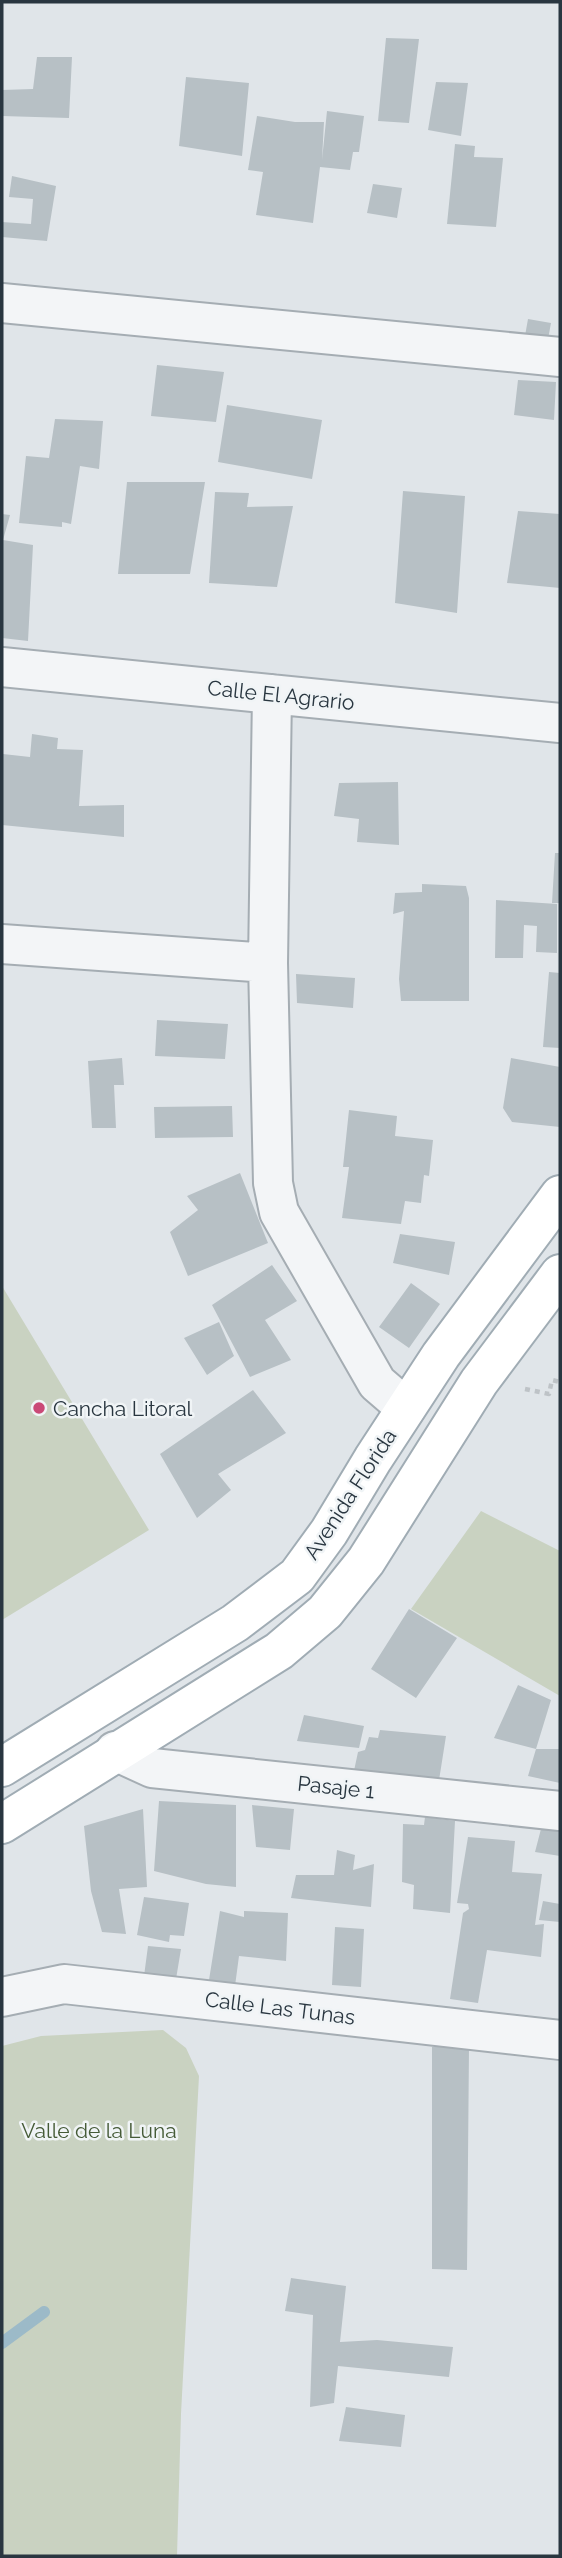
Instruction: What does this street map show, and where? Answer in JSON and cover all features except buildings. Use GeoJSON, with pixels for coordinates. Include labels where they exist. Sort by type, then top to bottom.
{"type":"FeatureCollection","features":[{"type":"Feature","properties":{"kind":"main road","name":"Avenida Florida"},"geometry":{"type":"LineString","coordinates":[[2,1767],[235,1623],[297,1576],[329,1532],[441,1355],[560,1195]]}},
{"type":"Feature","properties":{"kind":"main road"},"geometry":{"type":"LineString","coordinates":[[2,1824],[279,1651],[325,1612],[366,1561],[479,1382],[560,1274]]}},
{"type":"Feature","properties":{"kind":"main road"},"geometry":{"type":"LineString","coordinates":[[406,1408],[446,1433]]}},
{"type":"Feature","properties":{"kind":"main road"},"geometry":{"type":"LineString","coordinates":[[92,1712],[115,1751]]}},
{"type":"Feature","properties":{"kind":"street"},"geometry":{"type":"LineString","coordinates":[[2,303],[560,357]]}},
{"type":"Feature","properties":{"kind":"street","name":"Calle El Agrario"},"geometry":{"type":"LineString","coordinates":[[2,667],[560,723]]}},
{"type":"Feature","properties":{"kind":"street"},"geometry":{"type":"LineString","coordinates":[[271,694],[268,964],[273,1182],[279,1212],[377,1383],[406,1408]]}},
{"type":"Feature","properties":{"kind":"street"},"geometry":{"type":"LineString","coordinates":[[2,944],[268,964]]}},
{"type":"Feature","properties":{"kind":"street","name":"Pasaje 1"},"geometry":{"type":"LineString","coordinates":[[115,1751],[152,1768],[560,1811]]}},
{"type":"Feature","properties":{"kind":"street","name":"Calle Las Tunas"},"geometry":{"type":"LineString","coordinates":[[2,1997],[64,1984],[560,2040]]}},
{"type":"Feature","properties":{"kind":"path"},"geometry":{"type":"LineString","coordinates":[[527,1390],[549,1394],[552,1380],[560,1382]]}},
{"type":"Feature","properties":{"kind":"green space","name":"Cancha Litoral"},"geometry":{"type":"Polygon","coordinates":[[[2,1286],[149,1530],[2,1620],[2,1286]]]}},
{"type":"Feature","properties":{"kind":"green space"},"geometry":{"type":"Polygon","coordinates":[[[481,1511],[560,1551],[560,1696],[411,1609],[481,1511]]]}},
{"type":"Feature","properties":{"kind":"green space","name":"Valle de la Luna"},"geometry":{"type":"Polygon","coordinates":[[[163,2030],[186,2048],[199,2076],[181,2414],[177,2556],[2,2556],[2,2046],[41,2036],[163,2030]]]}},
{"type":"Feature","properties":{"kind":"waterway"},"geometry":{"type":"LineString","coordinates":[[2,2343],[44,2312]]}},
{"type":"Feature","properties":{"kind":"place","name":"Cancha Litoral"},"geometry":{"type":"Point","coordinates":[39,1408]}}]}
